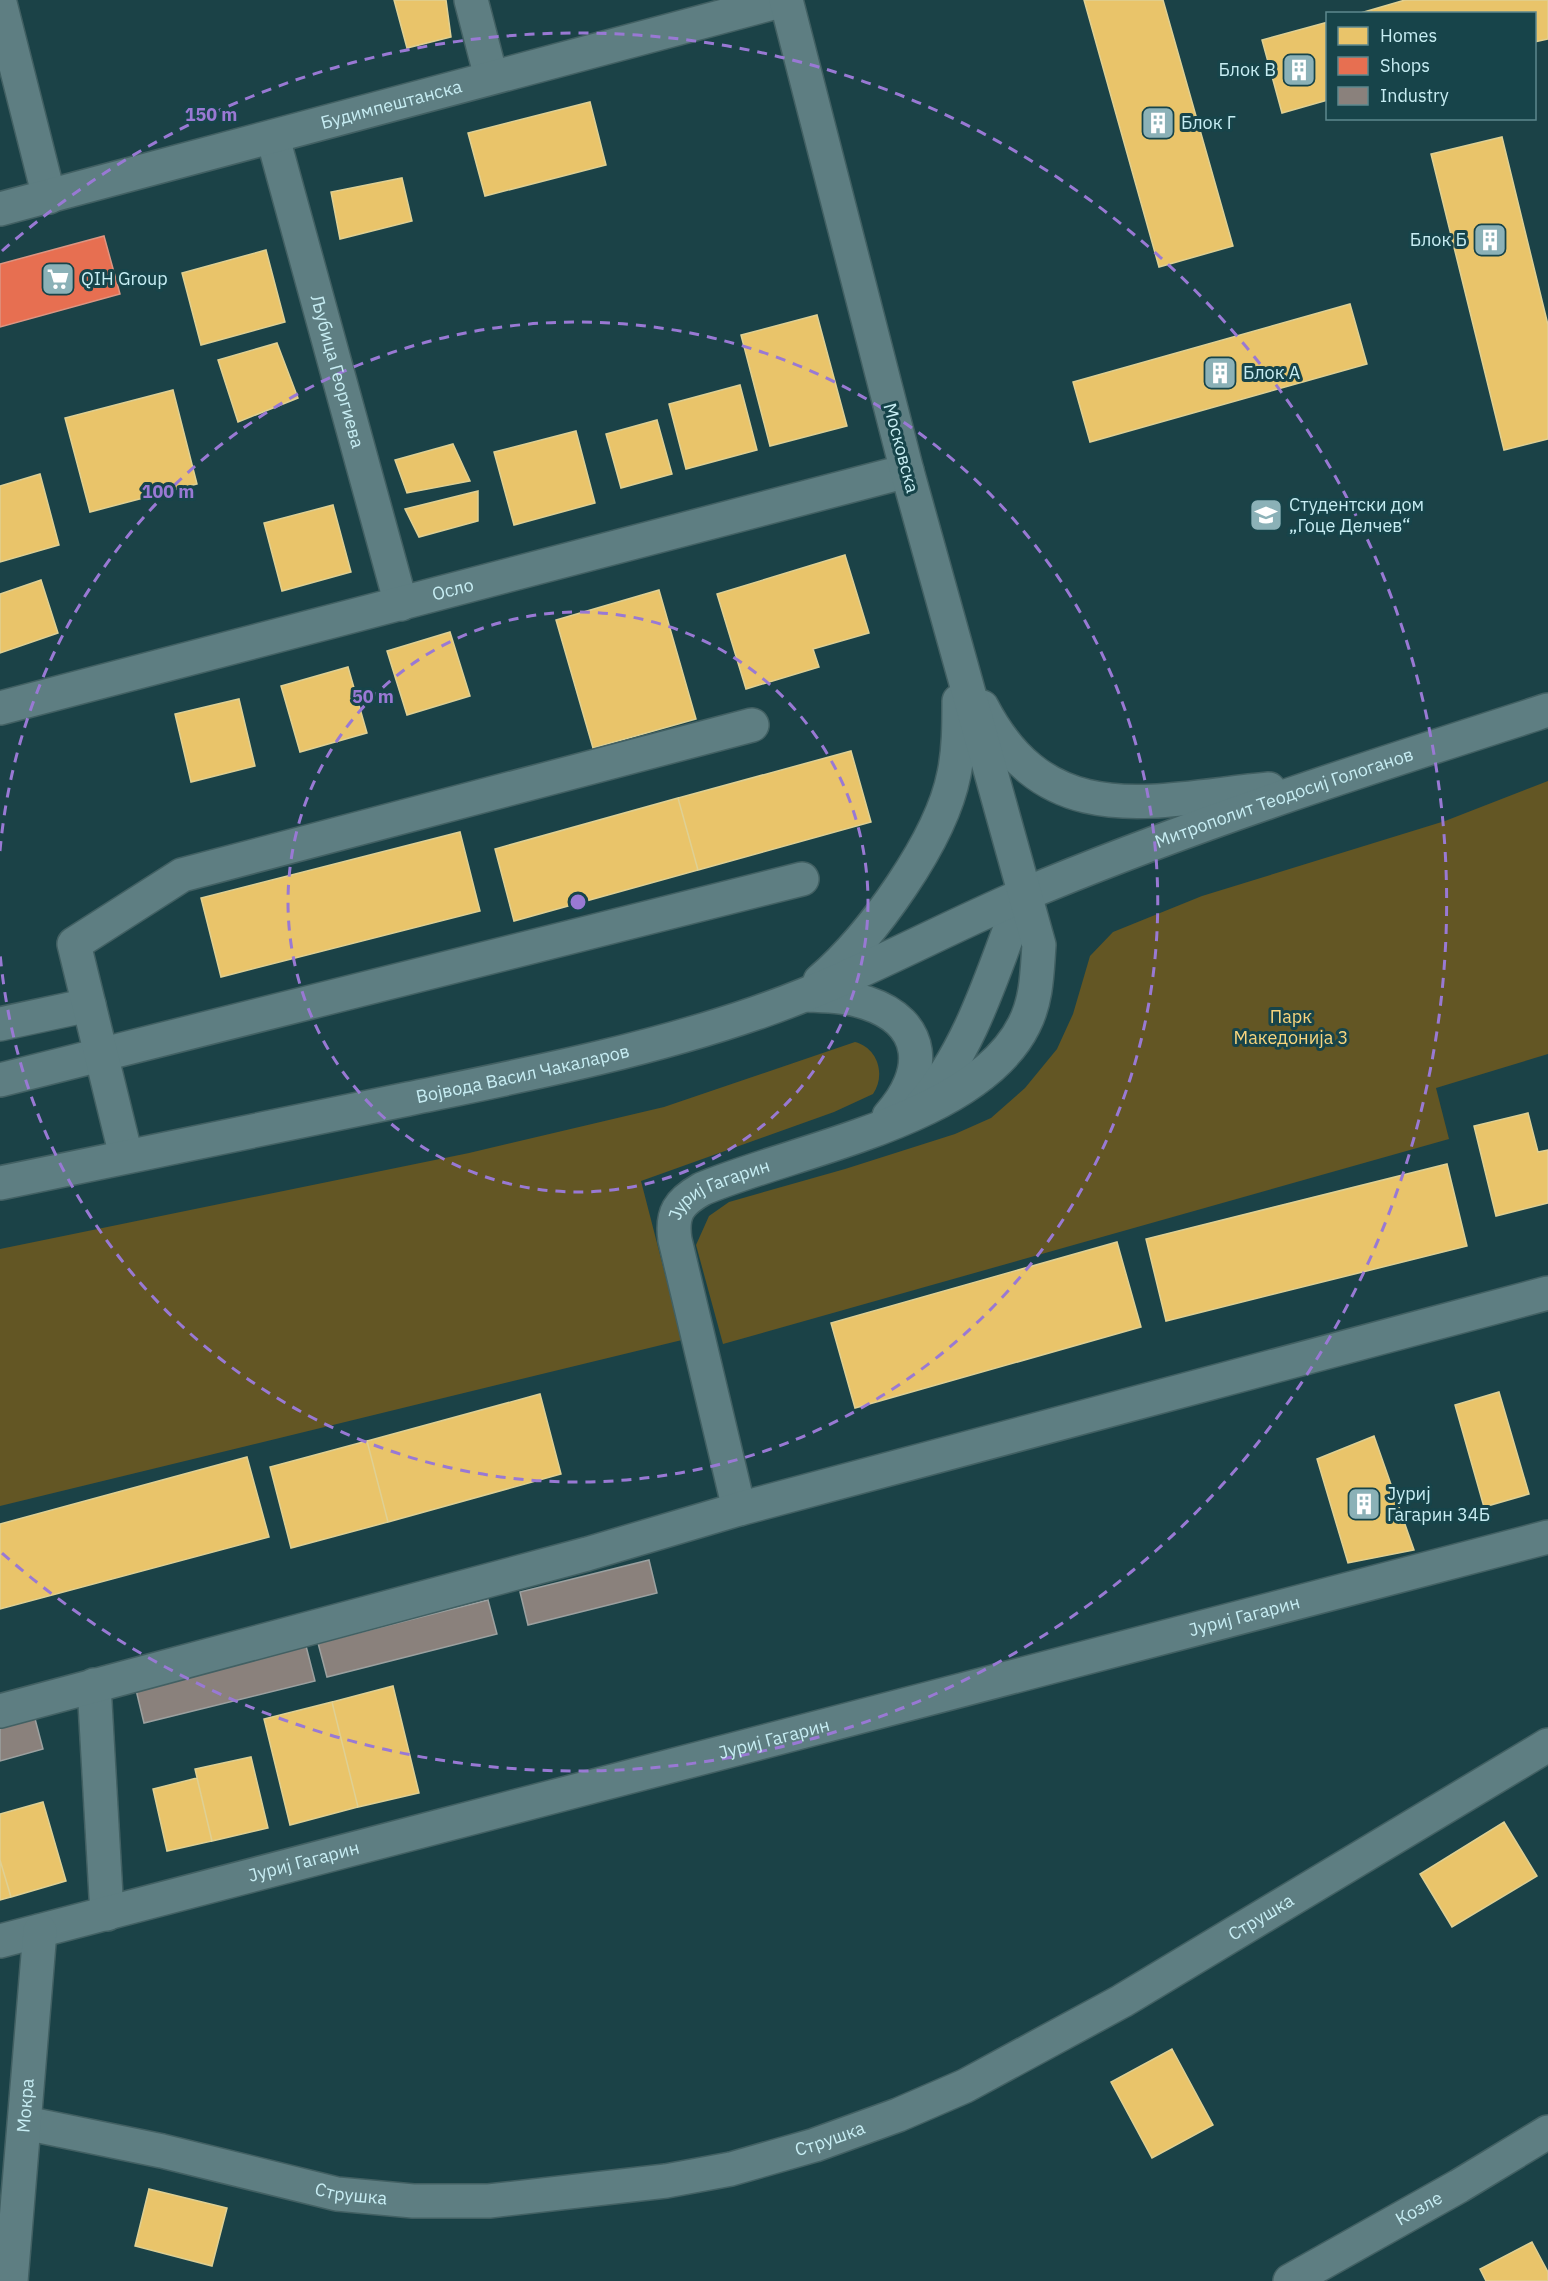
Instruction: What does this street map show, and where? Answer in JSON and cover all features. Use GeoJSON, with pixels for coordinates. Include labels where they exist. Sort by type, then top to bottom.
{"type":"FeatureCollection","features":[{"type":"Feature","properties":{"kind":"street"},"geometry":{"type":"LineString","coordinates":[[471,0],[491,77]]}},
{"type":"Feature","properties":{"kind":"street","name":"Будимпештанска"},"geometry":{"type":"LineString","coordinates":[[0,209],[785,0]]}},
{"type":"Feature","properties":{"kind":"street","name":"Московска"},"geometry":{"type":"LineString","coordinates":[[785,0],[907,471],[1023,894]]}},
{"type":"Feature","properties":{"kind":"street"},"geometry":{"type":"LineString","coordinates":[[0,3],[49,197]]}},
{"type":"Feature","properties":{"kind":"street","name":"Љубица Георгиева"},"geometry":{"type":"LineString","coordinates":[[273,138],[401,604]]}},
{"type":"Feature","properties":{"kind":"street","name":"Осло"},"geometry":{"type":"LineString","coordinates":[[0,708],[907,471]]}},
{"type":"Feature","properties":{"kind":"street"},"geometry":{"type":"LineString","coordinates":[[960,666],[994,730],[1026,768],[1075,795],[1113,801],[1148,801],[1319,784]]}},
{"type":"Feature","properties":{"kind":"street"},"geometry":{"type":"LineString","coordinates":[[806,994],[827,975],[871,925],[931,837],[945,805],[954,775],[958,747],[960,666]]}},
{"type":"Feature","properties":{"kind":"street","name":"Митрополит Теодосиј Гологанов"},"geometry":{"type":"LineString","coordinates":[[1023,894],[1108,860],[1319,784],[1548,710]]}},
{"type":"Feature","properties":{"kind":"street"},"geometry":{"type":"LineString","coordinates":[[126,1156],[74,944],[182,875],[752,724]]}},
{"type":"Feature","properties":{"kind":"street"},"geometry":{"type":"LineString","coordinates":[[0,1080],[802,879]]}},
{"type":"Feature","properties":{"kind":"street","name":"Војвода Васил Чакаларов"},"geometry":{"type":"LineString","coordinates":[[0,1183],[634,1049],[757,1013],[806,994],[1023,894]]}},
{"type":"Feature","properties":{"kind":"street","name":"Јуриј Гагарин"},"geometry":{"type":"LineString","coordinates":[[916,1112],[934,1092],[963,1040],[1023,894]]}},
{"type":"Feature","properties":{"kind":"street","name":"Јуриј Гагарин"},"geometry":{"type":"LineString","coordinates":[[739,1509],[675,1240],[674,1217],[686,1198],[702,1189],[878,1128],[916,1112],[975,1080],[1002,1056],[1024,1025],[1036,991],[1039,945],[1023,894]]}},
{"type":"Feature","properties":{"kind":"street"},"geometry":{"type":"LineString","coordinates":[[806,994],[838,996],[866,1002],[892,1015],[911,1037],[917,1065],[912,1084],[895,1109],[878,1128]]}},
{"type":"Feature","properties":{"kind":"street"},"geometry":{"type":"LineString","coordinates":[[0,1024],[89,1005]]}},
{"type":"Feature","properties":{"kind":"street"},"geometry":{"type":"LineString","coordinates":[[0,1711],[587,1554],[739,1509],[1548,1293]]}},
{"type":"Feature","properties":{"kind":"street","name":"Јуриј Гагарин"},"geometry":{"type":"LineString","coordinates":[[0,1941],[626,1776],[1545,1545]]}},
{"type":"Feature","properties":{"kind":"street"},"geometry":{"type":"LineString","coordinates":[[94,1685],[107,1914]]}},
{"type":"Feature","properties":{"kind":"street","name":"Струшка"},"geometry":{"type":"LineString","coordinates":[[25,2123],[162,2151],[337,2194],[413,2201],[489,2201],[666,2181],[731,2169],[815,2145],[898,2115],[965,2086],[1122,2001],[1548,1745]]}},
{"type":"Feature","properties":{"kind":"street","name":"Мокра"},"geometry":{"type":"LineString","coordinates":[[11,2281],[40,1931]]}},
{"type":"Feature","properties":{"kind":"street","name":"Козле"},"geometry":{"type":"LineString","coordinates":[[1290,2281],[1459,2186],[1548,2132]]}},
{"type":"Feature","properties":{"kind":"green space","name":"Парк Македонија 3"},"geometry":{"type":"Polygon","coordinates":[[[1548,781],[1548,1054],[1436,1088],[1449,1139],[723,1344],[696,1245],[709,1216],[729,1202],[845,1169],[955,1134],[991,1118],[1025,1088],[1057,1049],[1073,1014],[1090,956],[1113,932],[1202,896],[1445,821],[1548,781]]]}},
{"type":"Feature","properties":{"kind":"green space"},"geometry":{"type":"Polygon","coordinates":[[[855,1042],[869,1050],[878,1063],[879,1079],[873,1094],[834,1112],[641,1181],[682,1340],[0,1506],[0,1249],[469,1153],[664,1107],[855,1042]]]}},
{"type":"Feature","properties":{"kind":"building: Homes"},"geometry":{"type":"Polygon","coordinates":[[[394,0],[446,0],[451,37],[407,48],[394,0]]]}},
{"type":"Feature","properties":{"kind":"building: Homes","name":"Блок Г"},"geometry":{"type":"Polygon","coordinates":[[[1084,0],[1163,0],[1233,246],[1159,267],[1084,0]]]}},
{"type":"Feature","properties":{"kind":"building: Homes"},"geometry":{"type":"Polygon","coordinates":[[[1405,0],[1548,0],[1548,39],[1536,42],[1536,12],[1364,12],[1405,0]]]}},
{"type":"Feature","properties":{"kind":"building: Homes","name":"Блок В"},"geometry":{"type":"Polygon","coordinates":[[[1326,23],[1326,101],[1282,113],[1262,40],[1326,23]]]}},
{"type":"Feature","properties":{"kind":"building: Homes"},"geometry":{"type":"Polygon","coordinates":[[[590,102],[606,165],[485,196],[468,133],[590,102]]]}},
{"type":"Feature","properties":{"kind":"building: Homes","name":"Блок Б"},"geometry":{"type":"Polygon","coordinates":[[[1502,137],[1548,325],[1548,439],[1504,450],[1431,154],[1502,137]]]}},
{"type":"Feature","properties":{"kind":"building: Homes"},"geometry":{"type":"Polygon","coordinates":[[[402,178],[412,221],[340,239],[331,192],[402,178]]]}},
{"type":"Feature","properties":{"kind":"building: Homes"},"geometry":{"type":"Polygon","coordinates":[[[266,250],[285,322],[201,345],[182,273],[266,250]]]}},
{"type":"Feature","properties":{"kind":"building: Homes","name":"Блок А"},"geometry":{"type":"Polygon","coordinates":[[[1350,304],[1367,364],[1090,442],[1073,382],[1350,304]]]}},
{"type":"Feature","properties":{"kind":"building: Homes"},"geometry":{"type":"Polygon","coordinates":[[[817,315],[847,426],[770,446],[741,335],[817,315]]]}},
{"type":"Feature","properties":{"kind":"building: Homes"},"geometry":{"type":"Polygon","coordinates":[[[277,343],[298,398],[238,422],[218,360],[277,343]]]}},
{"type":"Feature","properties":{"kind":"building: Homes"},"geometry":{"type":"Polygon","coordinates":[[[740,385],[757,450],[686,469],[669,404],[740,385]]]}},
{"type":"Feature","properties":{"kind":"building: Homes"},"geometry":{"type":"Polygon","coordinates":[[[173,390],[197,484],[90,512],[65,418],[173,390]]]}},
{"type":"Feature","properties":{"kind":"building: Homes"},"geometry":{"type":"Polygon","coordinates":[[[657,420],[672,474],[621,488],[606,434],[657,420]]]}},
{"type":"Feature","properties":{"kind":"building: Homes"},"geometry":{"type":"Polygon","coordinates":[[[576,431],[595,503],[514,525],[494,452],[576,431]]]}},
{"type":"Feature","properties":{"kind":"building: Homes"},"geometry":{"type":"Polygon","coordinates":[[[453,444],[470,481],[407,493],[395,460],[453,444]]]}},
{"type":"Feature","properties":{"kind":"building: Homes"},"geometry":{"type":"Polygon","coordinates":[[[40,474],[59,545],[0,562],[0,486],[40,474]]]}},
{"type":"Feature","properties":{"kind":"building: Homes"},"geometry":{"type":"Polygon","coordinates":[[[478,491],[478,521],[419,537],[405,509],[478,491]]]}},
{"type":"Feature","properties":{"kind":"building: Homes"},"geometry":{"type":"Polygon","coordinates":[[[333,505],[351,572],[282,591],[264,523],[333,505]]]}},
{"type":"Feature","properties":{"kind":"building: Homes"},"geometry":{"type":"Polygon","coordinates":[[[845,555],[869,633],[813,649],[819,667],[746,689],[717,594],[845,555]]]}},
{"type":"Feature","properties":{"kind":"building: Homes"},"geometry":{"type":"Polygon","coordinates":[[[41,580],[58,633],[0,653],[0,594],[41,580]]]}},
{"type":"Feature","properties":{"kind":"building: Homes"},"geometry":{"type":"Polygon","coordinates":[[[659,590],[696,719],[593,748],[556,620],[659,590]]]}},
{"type":"Feature","properties":{"kind":"building: Homes"},"geometry":{"type":"Polygon","coordinates":[[[450,632],[470,696],[407,715],[387,651],[450,632]]]}},
{"type":"Feature","properties":{"kind":"building: Homes"},"geometry":{"type":"Polygon","coordinates":[[[348,667],[367,733],[300,752],[281,686],[348,667]]]}},
{"type":"Feature","properties":{"kind":"building: Homes"},"geometry":{"type":"Polygon","coordinates":[[[239,699],[255,766],[191,782],[175,714],[239,699]]]}},
{"type":"Feature","properties":{"kind":"building: Homes"},"geometry":{"type":"Polygon","coordinates":[[[851,751],[871,822],[698,870],[678,798],[851,751]]]}},
{"type":"Feature","properties":{"kind":"building: Homes"},"geometry":{"type":"Polygon","coordinates":[[[678,798],[698,870],[514,921],[495,849],[678,798]]]}},
{"type":"Feature","properties":{"kind":"building: Homes"},"geometry":{"type":"Polygon","coordinates":[[[460,832],[480,911],[221,977],[201,898],[460,832]]]}},
{"type":"Feature","properties":{"kind":"building: Homes"},"geometry":{"type":"Polygon","coordinates":[[[1528,1113],[1538,1152],[1548,1150],[1548,1203],[1496,1216],[1474,1126],[1528,1113]]]}},
{"type":"Feature","properties":{"kind":"building: Homes"},"geometry":{"type":"Polygon","coordinates":[[[1447,1164],[1467,1246],[1166,1321],[1146,1239],[1447,1164]]]}},
{"type":"Feature","properties":{"kind":"building: Homes"},"geometry":{"type":"Polygon","coordinates":[[[1117,1242],[1141,1327],[855,1408],[831,1323],[1117,1242]]]}},
{"type":"Feature","properties":{"kind":"building: Homes"},"geometry":{"type":"Polygon","coordinates":[[[1499,1392],[1529,1494],[1484,1507],[1455,1405],[1499,1392]]]}},
{"type":"Feature","properties":{"kind":"building: Homes"},"geometry":{"type":"Polygon","coordinates":[[[540,1394],[561,1474],[388,1522],[367,1441],[540,1394]]]}},
{"type":"Feature","properties":{"kind":"building: Homes","name":"Јуриј Гагарин 34Б"},"geometry":{"type":"Polygon","coordinates":[[[1374,1436],[1414,1550],[1348,1563],[1317,1459],[1374,1436]]]}},
{"type":"Feature","properties":{"kind":"building: Homes"},"geometry":{"type":"Polygon","coordinates":[[[367,1441],[388,1522],[291,1548],[270,1467],[367,1441]]]}},
{"type":"Feature","properties":{"kind":"building: Homes"},"geometry":{"type":"Polygon","coordinates":[[[247,1457],[269,1537],[0,1609],[0,1524],[247,1457]]]}},
{"type":"Feature","properties":{"kind":"building: Homes"},"geometry":{"type":"Polygon","coordinates":[[[393,1686],[419,1793],[358,1807],[332,1702],[393,1686]]]}},
{"type":"Feature","properties":{"kind":"building: Homes"},"geometry":{"type":"Polygon","coordinates":[[[332,1702],[358,1807],[290,1825],[264,1719],[332,1702]]]}},
{"type":"Feature","properties":{"kind":"building: Homes"},"geometry":{"type":"Polygon","coordinates":[[[251,1757],[268,1828],[212,1841],[195,1769],[251,1757]]]}},
{"type":"Feature","properties":{"kind":"building: Homes"},"geometry":{"type":"Polygon","coordinates":[[[197,1778],[212,1841],[167,1851],[153,1789],[197,1778]]]}},
{"type":"Feature","properties":{"kind":"building: Homes"},"geometry":{"type":"Polygon","coordinates":[[[43,1802],[66,1881],[11,1897],[0,1860],[0,1814],[43,1802]]]}},
{"type":"Feature","properties":{"kind":"building: Homes"},"geometry":{"type":"Polygon","coordinates":[[[1504,1822],[1537,1876],[1452,1927],[1420,1874],[1504,1822]]]}},
{"type":"Feature","properties":{"kind":"building: Homes"},"geometry":{"type":"Polygon","coordinates":[[[0,1860],[11,1897],[0,1900],[0,1860]]]}},
{"type":"Feature","properties":{"kind":"building: Homes"},"geometry":{"type":"Polygon","coordinates":[[[1172,2049],[1213,2125],[1152,2158],[1111,2082],[1172,2049]]]}},
{"type":"Feature","properties":{"kind":"building: Homes"},"geometry":{"type":"Polygon","coordinates":[[[149,2189],[227,2208],[212,2266],[135,2246],[149,2189]]]}},
{"type":"Feature","properties":{"kind":"building: Homes"},"geometry":{"type":"Polygon","coordinates":[[[1532,2242],[1548,2272],[1548,2281],[1486,2281],[1480,2269],[1532,2242]]]}},
{"type":"Feature","properties":{"kind":"building: Shops","name":"QIH Group"},"geometry":{"type":"Polygon","coordinates":[[[104,236],[120,294],[0,327],[0,264],[104,236]]]}},
{"type":"Feature","properties":{"kind":"building: Industry"},"geometry":{"type":"Polygon","coordinates":[[[649,1560],[657,1593],[528,1625],[520,1592],[649,1560]]]}},
{"type":"Feature","properties":{"kind":"building: Industry"},"geometry":{"type":"Polygon","coordinates":[[[488,1600],[497,1634],[327,1677],[318,1643],[488,1600]]]}},
{"type":"Feature","properties":{"kind":"building: Industry"},"geometry":{"type":"Polygon","coordinates":[[[306,1646],[315,1681],[144,1723],[136,1690],[306,1646]]]}},
{"type":"Feature","properties":{"kind":"building: Industry"},"geometry":{"type":"Polygon","coordinates":[[[34,1715],[43,1749],[0,1761],[0,1724],[34,1715]]]}},
{"type":"Feature","properties":{"kind":"place","name":"Блок В"},"geometry":{"type":"Point","coordinates":[1299,70]}},
{"type":"Feature","properties":{"kind":"place","name":"Блок Г"},"geometry":{"type":"Point","coordinates":[1158,123]}},
{"type":"Feature","properties":{"kind":"place","name":"Блок Б"},"geometry":{"type":"Point","coordinates":[1490,240]}},
{"type":"Feature","properties":{"kind":"place","name":"QIH Group"},"geometry":{"type":"Point","coordinates":[58,279]}},
{"type":"Feature","properties":{"kind":"place","name":"Блок А"},"geometry":{"type":"Point","coordinates":[1220,373]}},
{"type":"Feature","properties":{"kind":"place","name":"Студентски дом „Гоце Делчев“"},"geometry":{"type":"Point","coordinates":[1266,515]}},
{"type":"Feature","properties":{"kind":"place","name":"Јуриј Гагарин 34Б"},"geometry":{"type":"Point","coordinates":[1364,1504]}}]}
